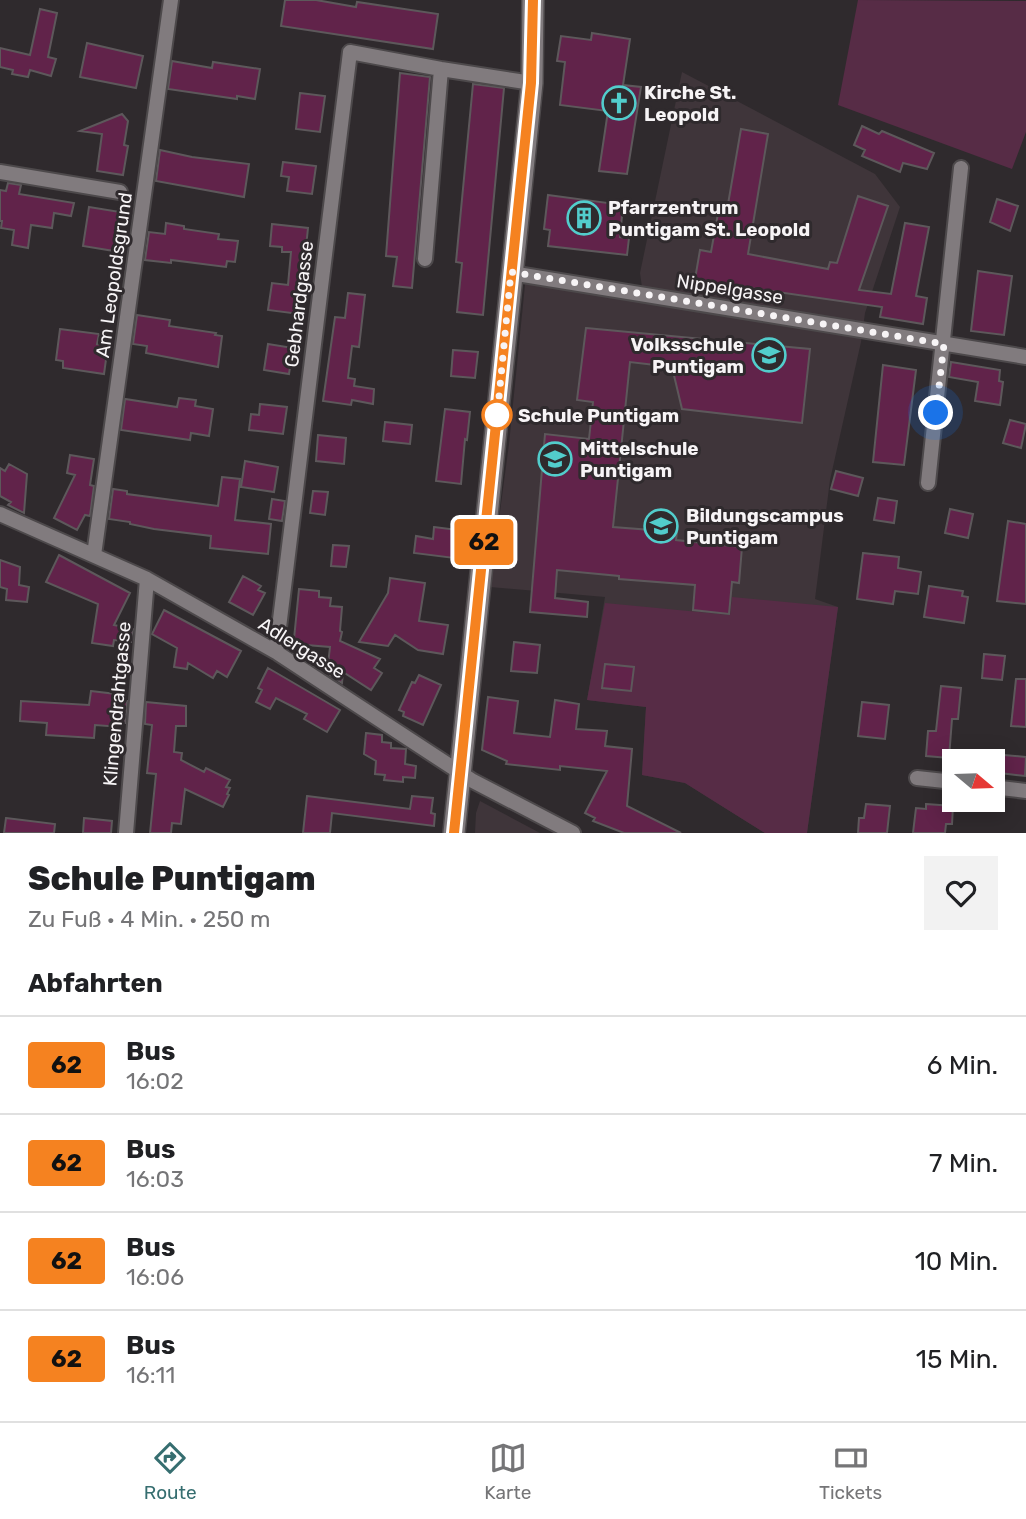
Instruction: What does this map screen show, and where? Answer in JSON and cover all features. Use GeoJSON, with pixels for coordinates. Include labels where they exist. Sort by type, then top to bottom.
{"type":"FeatureCollection","features":[{"type":"Feature","properties":{"kind":"main road"},"geometry":{"type":"LineString","coordinates":[[453,833],[531,83],[533,0]]}},
{"type":"Feature","properties":{"kind":"street","name":"Am Leopoldsgrund"},"geometry":{"type":"LineString","coordinates":[[94,555],[171,0]]}},
{"type":"Feature","properties":{"kind":"street","name":"Gebhardgasse"},"geometry":{"type":"LineString","coordinates":[[276,652],[350,52],[531,83]]}},
{"type":"Feature","properties":{"kind":"street"},"geometry":{"type":"LineString","coordinates":[[425,259],[441,69]]}},
{"type":"Feature","properties":{"kind":"street"},"geometry":{"type":"LineString","coordinates":[[928,483],[961,168]]}},
{"type":"Feature","properties":{"kind":"street"},"geometry":{"type":"LineString","coordinates":[[0,172],[120,192]]}},
{"type":"Feature","properties":{"kind":"street","name":"Nippelgasse"},"geometry":{"type":"LineString","coordinates":[[511,272],[1026,358]]}},
{"type":"Feature","properties":{"kind":"street","name":"Adlergasse"},"geometry":{"type":"LineString","coordinates":[[0,514],[147,579],[276,652],[460,773],[573,833]]}},
{"type":"Feature","properties":{"kind":"street","name":"Klingendrahtgasse"},"geometry":{"type":"LineString","coordinates":[[126,833],[147,579]]}},
{"type":"Feature","properties":{"kind":"street"},"geometry":{"type":"LineString","coordinates":[[917,778],[942,781]]}},
{"type":"Feature","properties":{"kind":"street"},"geometry":{"type":"LineString","coordinates":[[1005,789],[1026,791]]}},
{"type":"Feature","properties":{"kind":"shaded area"},"geometry":{"type":"Polygon","coordinates":[[[858,0],[1026,1],[1026,132],[1012,169],[838,105],[858,0]]]}},
{"type":"Feature","properties":{"kind":"shaded area","name":"Bildungscampus Puntigam"},"geometry":{"type":"Polygon","coordinates":[[[682,72],[875,174],[900,207],[865,313],[830,480],[815,599],[838,607],[807,833],[765,833],[685,783],[642,775],[646,707],[587,700],[605,597],[490,587],[509,444],[526,275],[643,294],[640,273],[682,72]]]}},
{"type":"Feature","properties":{"kind":"shaded area"},"geometry":{"type":"Polygon","coordinates":[[[732,597],[838,607],[807,833],[765,833],[685,783],[642,775],[646,707],[587,700],[605,603],[730,615],[732,597]]]}},
{"type":"Feature","properties":{"kind":"shaded area"},"geometry":{"type":"Polygon","coordinates":[[[480,801],[540,833],[475,833],[480,801]]]}},
{"type":"Feature","properties":{"kind":"building"},"geometry":{"type":"Polygon","coordinates":[[[285,0],[316,0],[356,7],[357,2],[438,14],[433,49],[281,26],[285,0]]]}},
{"type":"Feature","properties":{"kind":"building"},"geometry":{"type":"Polygon","coordinates":[[[40,9],[57,13],[48,57],[56,59],[51,76],[30,70],[28,77],[12,74],[13,70],[0,67],[0,48],[30,55],[40,9]]]}},
{"type":"Feature","properties":{"kind":"building","name":"Kirche St. Leopold"},"geometry":{"type":"Polygon","coordinates":[[[592,33],[630,39],[623,85],[641,87],[627,174],[599,171],[608,111],[560,105],[565,62],[557,61],[561,36],[591,40],[592,33]]]}},
{"type":"Feature","properties":{"kind":"building"},"geometry":{"type":"Polygon","coordinates":[[[87,43],[143,56],[136,88],[80,77],[87,43]]]}},
{"type":"Feature","properties":{"kind":"building"},"geometry":{"type":"Polygon","coordinates":[[[172,61],[212,68],[213,62],[260,69],[255,99],[168,89],[172,61]]]}},
{"type":"Feature","properties":{"kind":"building"},"geometry":{"type":"Polygon","coordinates":[[[400,73],[430,77],[412,288],[393,286],[397,257],[386,256],[400,73]]]}},
{"type":"Feature","properties":{"kind":"building"},"geometry":{"type":"Polygon","coordinates":[[[473,84],[504,88],[483,315],[457,312],[462,263],[456,262],[473,84]]]}},
{"type":"Feature","properties":{"kind":"building"},"geometry":{"type":"Polygon","coordinates":[[[300,93],[325,96],[320,132],[296,129],[300,93]]]}},
{"type":"Feature","properties":{"kind":"building"},"geometry":{"type":"Polygon","coordinates":[[[122,114],[128,121],[124,145],[128,146],[123,175],[97,171],[102,134],[80,131],[122,114]]]}},
{"type":"Feature","properties":{"kind":"building"},"geometry":{"type":"Polygon","coordinates":[[[862,126],[879,134],[882,131],[934,153],[927,169],[903,163],[900,172],[862,156],[865,150],[854,145],[862,126]]]}},
{"type":"Feature","properties":{"kind":"building"},"geometry":{"type":"Polygon","coordinates":[[[741,129],[768,134],[748,254],[828,269],[830,262],[837,263],[858,196],[888,206],[859,290],[891,294],[905,223],[929,227],[916,296],[927,298],[923,324],[880,317],[882,307],[742,287],[741,293],[694,285],[700,250],[711,252],[719,208],[727,210],[741,129]]]}},
{"type":"Feature","properties":{"kind":"building"},"geometry":{"type":"Polygon","coordinates":[[[160,150],[249,164],[244,197],[156,181],[160,150]]]}},
{"type":"Feature","properties":{"kind":"building"},"geometry":{"type":"Polygon","coordinates":[[[283,162],[316,166],[312,194],[287,191],[289,177],[281,176],[283,162]]]}},
{"type":"Feature","properties":{"kind":"building"},"geometry":{"type":"Polygon","coordinates":[[[8,183],[21,185],[19,194],[74,203],[71,216],[54,213],[52,228],[31,225],[28,248],[12,245],[14,230],[1,228],[0,221],[0,190],[6,191],[8,183]]]}},
{"type":"Feature","properties":{"kind":"building","name":"Pfarrzentrum Puntigam St. Leopold"},"geometry":{"type":"Polygon","coordinates":[[[548,195],[623,205],[620,237],[629,238],[627,255],[548,246],[550,230],[544,229],[548,195]]]}},
{"type":"Feature","properties":{"kind":"building"},"geometry":{"type":"Polygon","coordinates":[[[997,199],[1018,206],[1010,231],[990,222],[997,199]]]}},
{"type":"Feature","properties":{"kind":"building"},"geometry":{"type":"Polygon","coordinates":[[[89,207],[120,212],[114,251],[83,246],[89,207]]]}},
{"type":"Feature","properties":{"kind":"building"},"geometry":{"type":"Polygon","coordinates":[[[166,223],[184,226],[184,229],[219,234],[218,239],[238,241],[235,262],[227,261],[226,267],[171,260],[171,263],[145,260],[149,232],[165,234],[166,223]]]}},
{"type":"Feature","properties":{"kind":"building"},"geometry":{"type":"Polygon","coordinates":[[[272,224],[308,228],[299,314],[268,310],[272,283],[288,285],[291,252],[282,252],[282,247],[270,246],[272,224]]]}},
{"type":"Feature","properties":{"kind":"building"},"geometry":{"type":"Polygon","coordinates":[[[978,271],[1012,276],[1004,335],[971,331],[978,271]]]}},
{"type":"Feature","properties":{"kind":"building"},"geometry":{"type":"Polygon","coordinates":[[[348,293],[365,295],[359,347],[352,346],[348,378],[355,379],[354,386],[374,389],[373,404],[352,400],[351,405],[323,401],[335,317],[345,318],[348,293]]]}},
{"type":"Feature","properties":{"kind":"building"},"geometry":{"type":"Polygon","coordinates":[[[137,315],[170,320],[169,326],[222,336],[218,367],[146,353],[147,346],[133,344],[137,315]]]}},
{"type":"Feature","properties":{"kind":"building"},"geometry":{"type":"Polygon","coordinates":[[[586,328],[810,349],[802,423],[682,409],[672,367],[630,362],[613,527],[677,532],[676,540],[742,547],[739,583],[732,582],[729,614],[693,610],[695,585],[619,579],[619,576],[557,570],[555,598],[588,602],[587,617],[530,612],[545,434],[589,439],[593,402],[577,400],[586,328]]]}},
{"type":"Feature","properties":{"kind":"building"},"geometry":{"type":"Polygon","coordinates":[[[60,329],[99,334],[97,344],[108,345],[104,374],[63,368],[63,361],[56,360],[60,329]]]}},
{"type":"Feature","properties":{"kind":"building"},"geometry":{"type":"Polygon","coordinates":[[[268,344],[293,348],[289,374],[264,370],[268,344]]]}},
{"type":"Feature","properties":{"kind":"building"},"geometry":{"type":"Polygon","coordinates":[[[453,350],[478,352],[475,378],[451,376],[453,350]]]}},
{"type":"Feature","properties":{"kind":"building"},"geometry":{"type":"Polygon","coordinates":[[[951,362],[1000,370],[999,381],[1003,382],[1000,405],[975,401],[978,382],[949,377],[951,362]]]}},
{"type":"Feature","properties":{"kind":"building"},"geometry":{"type":"Polygon","coordinates":[[[883,365],[916,370],[904,465],[873,462],[883,365]]]}},
{"type":"Feature","properties":{"kind":"building"},"geometry":{"type":"Polygon","coordinates":[[[179,398],[196,400],[195,406],[213,409],[209,436],[191,433],[190,440],[121,430],[125,399],[177,407],[179,398]]]}},
{"type":"Feature","properties":{"kind":"building"},"geometry":{"type":"Polygon","coordinates":[[[260,404],[287,407],[283,434],[249,430],[251,414],[259,415],[260,404]]]}},
{"type":"Feature","properties":{"kind":"building"},"geometry":{"type":"Polygon","coordinates":[[[445,409],[470,412],[461,484],[436,481],[445,409]]]}},
{"type":"Feature","properties":{"kind":"building"},"geometry":{"type":"Polygon","coordinates":[[[1010,420],[1026,424],[1021,448],[1003,443],[1010,420]]]}},
{"type":"Feature","properties":{"kind":"building"},"geometry":{"type":"Polygon","coordinates":[[[385,422],[412,425],[410,444],[383,441],[385,422]]]}},
{"type":"Feature","properties":{"kind":"building"},"geometry":{"type":"Polygon","coordinates":[[[318,435],[346,438],[344,464],[316,461],[318,435]]]}},
{"type":"Feature","properties":{"kind":"building"},"geometry":{"type":"Polygon","coordinates":[[[70,455],[94,459],[90,485],[94,486],[90,516],[85,515],[77,530],[54,518],[75,475],[67,473],[70,455]]]}},
{"type":"Feature","properties":{"kind":"building"},"geometry":{"type":"Polygon","coordinates":[[[245,461],[278,467],[274,492],[241,487],[245,461]]]}},
{"type":"Feature","properties":{"kind":"building"},"geometry":{"type":"Polygon","coordinates":[[[9,464],[27,474],[24,513],[8,505],[11,502],[0,496],[0,468],[5,471],[9,464]]]}},
{"type":"Feature","properties":{"kind":"building"},"geometry":{"type":"Polygon","coordinates":[[[836,471],[863,478],[858,496],[831,489],[836,471]]]}},
{"type":"Feature","properties":{"kind":"building"},"geometry":{"type":"Polygon","coordinates":[[[222,477],[240,479],[235,520],[271,524],[268,554],[210,548],[211,536],[154,529],[109,519],[113,489],[127,491],[127,494],[218,506],[222,477]]]}},
{"type":"Feature","properties":{"kind":"building"},"geometry":{"type":"Polygon","coordinates":[[[313,491],[328,492],[325,515],[310,513],[313,491]]]}},
{"type":"Feature","properties":{"kind":"building"},"geometry":{"type":"Polygon","coordinates":[[[878,498],[897,501],[894,523],[874,520],[878,498]]]}},
{"type":"Feature","properties":{"kind":"building"},"geometry":{"type":"Polygon","coordinates":[[[272,499],[285,501],[282,521],[269,519],[272,499]]]}},
{"type":"Feature","properties":{"kind":"building"},"geometry":{"type":"Polygon","coordinates":[[[950,509],[973,514],[968,538],[945,533],[950,509]]]}},
{"type":"Feature","properties":{"kind":"building"},"geometry":{"type":"Polygon","coordinates":[[[1008,521],[1026,524],[1026,604],[997,601],[1008,521]]]}},
{"type":"Feature","properties":{"kind":"building"},"geometry":{"type":"Polygon","coordinates":[[[434,527],[458,530],[454,558],[414,553],[416,536],[433,539],[434,527]]]}},
{"type":"Feature","properties":{"kind":"building"},"geometry":{"type":"Polygon","coordinates":[[[333,545],[349,546],[346,567],[331,566],[333,545]]]}},
{"type":"Feature","properties":{"kind":"building"},"geometry":{"type":"Polygon","coordinates":[[[863,553],[899,557],[898,568],[921,572],[918,594],[895,591],[893,604],[857,599],[863,553]]]}},
{"type":"Feature","properties":{"kind":"building"},"geometry":{"type":"Polygon","coordinates":[[[59,555],[130,593],[114,625],[133,629],[131,642],[114,640],[113,646],[92,643],[98,604],[46,582],[59,555]]]}},
{"type":"Feature","properties":{"kind":"building"},"geometry":{"type":"Polygon","coordinates":[[[0,560],[20,567],[19,585],[29,587],[27,602],[6,600],[7,589],[0,587],[0,560]]]}},
{"type":"Feature","properties":{"kind":"building"},"geometry":{"type":"Polygon","coordinates":[[[243,576],[261,586],[258,590],[265,593],[253,615],[229,602],[243,576]]]}},
{"type":"Feature","properties":{"kind":"building"},"geometry":{"type":"Polygon","coordinates":[[[390,578],[425,583],[419,621],[448,625],[443,654],[418,650],[395,635],[388,646],[359,642],[388,593],[390,578]]]}},
{"type":"Feature","properties":{"kind":"building"},"geometry":{"type":"Polygon","coordinates":[[[929,586],[963,591],[962,596],[968,597],[964,623],[924,617],[929,586]]]}},
{"type":"Feature","properties":{"kind":"building"},"geometry":{"type":"Polygon","coordinates":[[[299,589],[319,591],[319,597],[331,598],[330,606],[342,607],[340,641],[380,659],[374,668],[382,673],[371,690],[343,672],[342,683],[327,673],[330,647],[306,645],[294,639],[299,589]]]}},
{"type":"Feature","properties":{"kind":"building"},"geometry":{"type":"Polygon","coordinates":[[[164,610],[241,651],[227,677],[217,671],[213,678],[188,663],[187,669],[174,667],[177,648],[152,634],[164,610]]]}},
{"type":"Feature","properties":{"kind":"building"},"geometry":{"type":"Polygon","coordinates":[[[514,642],[540,645],[537,673],[511,671],[514,642]]]}},
{"type":"Feature","properties":{"kind":"building"},"geometry":{"type":"Polygon","coordinates":[[[984,654],[1005,656],[1002,680],[982,678],[984,654]]]}},
{"type":"Feature","properties":{"kind":"building"},"geometry":{"type":"Polygon","coordinates":[[[605,664],[634,667],[631,691],[602,688],[605,664]]]}},
{"type":"Feature","properties":{"kind":"building"},"geometry":{"type":"Polygon","coordinates":[[[268,668],[340,710],[327,732],[304,719],[307,714],[276,698],[270,709],[256,702],[262,690],[258,688],[268,668]]]}},
{"type":"Feature","properties":{"kind":"building"},"geometry":{"type":"Polygon","coordinates":[[[419,675],[441,685],[423,725],[403,716],[404,712],[399,710],[412,682],[415,683],[419,675]]]}},
{"type":"Feature","properties":{"kind":"building"},"geometry":{"type":"Polygon","coordinates":[[[1016,679],[1026,679],[1026,727],[1011,726],[1016,679]]]}},
{"type":"Feature","properties":{"kind":"building"},"geometry":{"type":"Polygon","coordinates":[[[941,686],[961,688],[958,719],[952,719],[950,749],[942,749],[942,757],[926,756],[928,731],[936,731],[941,686]]]}},
{"type":"Feature","properties":{"kind":"building"},"geometry":{"type":"Polygon","coordinates":[[[91,691],[124,695],[124,701],[127,701],[125,723],[121,723],[121,727],[95,725],[94,738],[46,735],[47,723],[20,721],[21,701],[89,705],[91,691]]]}},
{"type":"Feature","properties":{"kind":"building"},"geometry":{"type":"Polygon","coordinates":[[[488,697],[518,701],[514,733],[550,737],[555,700],[579,704],[576,729],[607,731],[605,746],[632,749],[627,806],[681,833],[624,833],[593,821],[595,818],[585,813],[607,771],[560,766],[560,770],[506,764],[507,761],[482,750],[488,697]]]}},
{"type":"Feature","properties":{"kind":"building"},"geometry":{"type":"Polygon","coordinates":[[[146,702],[186,706],[186,726],[176,726],[174,752],[182,753],[181,760],[204,772],[206,768],[230,780],[226,787],[230,788],[227,794],[229,795],[223,807],[185,789],[181,824],[172,823],[171,833],[150,833],[156,774],[147,773],[152,725],[145,724],[146,702]]]}},
{"type":"Feature","properties":{"kind":"building"},"geometry":{"type":"Polygon","coordinates":[[[862,702],[889,705],[885,739],[858,736],[862,702]]]}},
{"type":"Feature","properties":{"kind":"building"},"geometry":{"type":"Polygon","coordinates":[[[366,733],[382,735],[382,742],[391,743],[391,748],[406,749],[405,764],[416,766],[415,778],[403,777],[403,782],[384,780],[385,775],[375,774],[376,761],[364,754],[366,733]]]}},
{"type":"Feature","properties":{"kind":"building"},"geometry":{"type":"Polygon","coordinates":[[[1005,755],[1026,757],[1025,776],[1005,774],[1005,755]]]}},
{"type":"Feature","properties":{"kind":"building"},"geometry":{"type":"Polygon","coordinates":[[[307,796],[410,809],[412,796],[433,798],[431,813],[435,814],[434,826],[332,813],[330,833],[303,833],[307,796]]]}},
{"type":"Feature","properties":{"kind":"building"},"geometry":{"type":"Polygon","coordinates":[[[866,804],[890,806],[887,833],[858,833],[859,818],[864,818],[866,804]]]}},
{"type":"Feature","properties":{"kind":"building"},"geometry":{"type":"Polygon","coordinates":[[[926,804],[942,805],[942,812],[953,812],[952,824],[946,824],[945,833],[913,833],[916,808],[926,809],[926,804]]]}},
{"type":"Feature","properties":{"kind":"building"},"geometry":{"type":"Polygon","coordinates":[[[6,818],[55,824],[54,833],[4,833],[6,818]]]}},
{"type":"Feature","properties":{"kind":"building"},"geometry":{"type":"Polygon","coordinates":[[[84,818],[112,821],[111,833],[83,833],[84,818]]]}},
{"type":"Feature","properties":{"kind":"bus line","name":"62"},"geometry":{"type":"LineString","coordinates":[[454,833],[531,83],[533,0]]}},
{"type":"Feature","properties":{"kind":"place","name":"Kirche St. Leopold"},"geometry":{"type":"Point","coordinates":[619,103]}},
{"type":"Feature","properties":{"kind":"place","name":"Pfarrzentrum Puntigam St. Leopold"},"geometry":{"type":"Point","coordinates":[584,218]}},
{"type":"Feature","properties":{"kind":"place","name":"Volksschule Puntigam"},"geometry":{"type":"Point","coordinates":[769,355]}},
{"type":"Feature","properties":{"kind":"place","name":"Schule Puntigam"},"geometry":{"type":"Point","coordinates":[497,415]}},
{"type":"Feature","properties":{"kind":"place","name":"Mittelschule Puntigam"},"geometry":{"type":"Point","coordinates":[555,459]}},
{"type":"Feature","properties":{"kind":"place","name":"Bildungscampus Puntigam"},"geometry":{"type":"Point","coordinates":[661,526]}},
{"type":"Feature","properties":{"kind":"route"},"geometry":{"type":"LineString","coordinates":[[497,415],[497,418],[511,272],[944,344],[936,413]]}}]}
